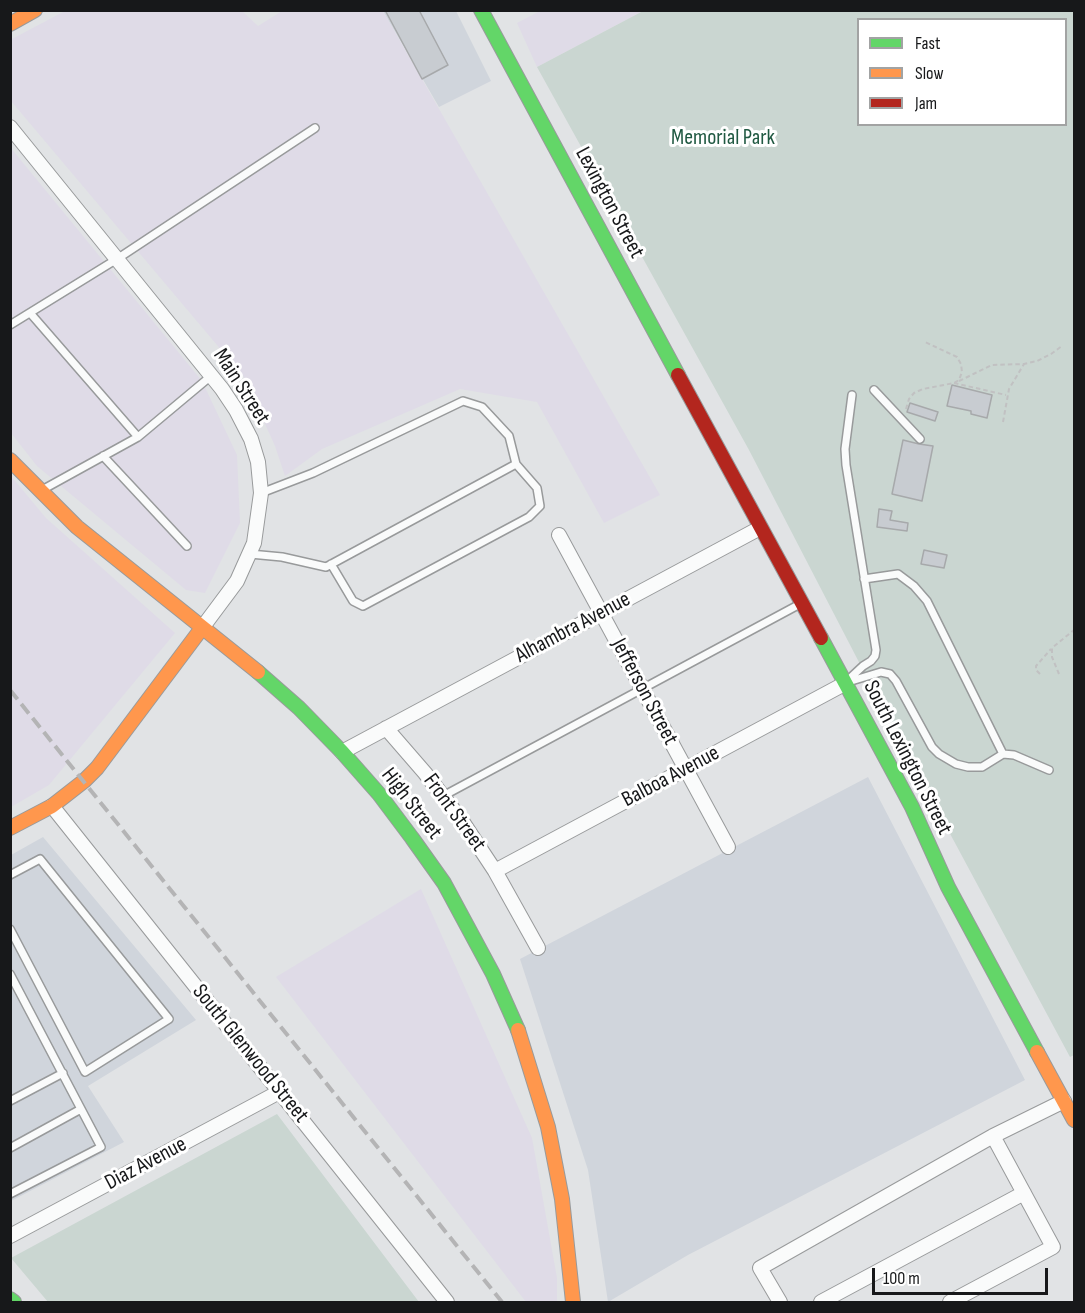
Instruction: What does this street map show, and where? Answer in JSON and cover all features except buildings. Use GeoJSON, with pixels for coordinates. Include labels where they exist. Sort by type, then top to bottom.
{"type":"FeatureCollection","features":[{"type":"Feature","properties":{"kind":"main road"},"geometry":{"type":"LineString","coordinates":[[10,24],[35,10]]}},
{"type":"Feature","properties":{"kind":"main road","name":"Lexington Street"},"geometry":{"type":"LineString","coordinates":[[481,10],[699,416]]}},
{"type":"Feature","properties":{"kind":"main road","name":"South Lexington Street"},"geometry":{"type":"LineString","coordinates":[[699,416],[846,682],[912,807],[948,887],[1074,1120]]}},
{"type":"Feature","properties":{"kind":"main road","name":"High Street"},"geometry":{"type":"LineString","coordinates":[[10,460],[77,527],[253,667],[299,708],[342,752],[412,838],[444,883],[512,1014],[531,1069],[548,1127],[562,1200],[573,1302]]}},
{"type":"Feature","properties":{"kind":"main road","name":"Main Street"},"geometry":{"type":"LineString","coordinates":[[10,828],[52,806],[97,768],[202,628]]}},
{"type":"Feature","properties":{"kind":"main road"},"geometry":{"type":"LineString","coordinates":[[10,1299],[14,1302]]}},
{"type":"Feature","properties":{"kind":"street","name":"Main Street"},"geometry":{"type":"LineString","coordinates":[[10,127],[212,376],[230,400],[251,439],[258,462],[261,493],[257,527],[250,554],[237,581],[202,628]]}},
{"type":"Feature","properties":{"kind":"street","name":"Alhambra Avenue"},"geometry":{"type":"LineString","coordinates":[[386,728],[760,528]]}},
{"type":"Feature","properties":{"kind":"street","name":"Jefferson Street"},"geometry":{"type":"LineString","coordinates":[[559,535],[728,847]]}},
{"type":"Feature","properties":{"kind":"street","name":"Balboa Avenue"},"geometry":{"type":"LineString","coordinates":[[495,871],[846,682]]}},
{"type":"Feature","properties":{"kind":"street"},"geometry":{"type":"LineString","coordinates":[[342,752],[386,728]]}},
{"type":"Feature","properties":{"kind":"street","name":"Front Street"},"geometry":{"type":"LineString","coordinates":[[386,728],[443,796],[495,871],[538,948]]}},
{"type":"Feature","properties":{"kind":"street","name":"South Glenwood Street"},"geometry":{"type":"LineString","coordinates":[[52,806],[447,1302]]}},
{"type":"Feature","properties":{"kind":"street","name":"Diaz Avenue"},"geometry":{"type":"LineString","coordinates":[[10,1236],[281,1092]]}},
{"type":"Feature","properties":{"kind":"street"},"geometry":{"type":"LineString","coordinates":[[780,1302],[760,1268],[993,1136],[1064,1101]]}},
{"type":"Feature","properties":{"kind":"street"},"geometry":{"type":"LineString","coordinates":[[950,1302],[973,1297],[1053,1247],[993,1136]]}},
{"type":"Feature","properties":{"kind":"street"},"geometry":{"type":"LineString","coordinates":[[820,1302],[1024,1193]]}},
{"type":"Feature","properties":{"kind":"lane"},"geometry":{"type":"LineString","coordinates":[[10,325],[117,259],[315,128]]}},
{"type":"Feature","properties":{"kind":"lane"},"geometry":{"type":"LineString","coordinates":[[31,314],[138,437]]}},
{"type":"Feature","properties":{"kind":"lane"},"geometry":{"type":"LineString","coordinates":[[40,491],[138,437],[212,376]]}},
{"type":"Feature","properties":{"kind":"lane"},"geometry":{"type":"LineString","coordinates":[[874,390],[920,440]]}},
{"type":"Feature","properties":{"kind":"lane"},"geometry":{"type":"LineString","coordinates":[[846,682],[875,656],[876,650],[846,465],[845,449],[852,395]]}},
{"type":"Feature","properties":{"kind":"lane"},"geometry":{"type":"LineString","coordinates":[[261,493],[313,473],[463,401],[482,407],[509,436],[516,464],[537,488],[540,506],[529,517],[363,606],[353,601],[331,564]]}},
{"type":"Feature","properties":{"kind":"lane"},"geometry":{"type":"LineString","coordinates":[[103,456],[187,546]]}},
{"type":"Feature","properties":{"kind":"lane"},"geometry":{"type":"LineString","coordinates":[[250,554],[282,557],[326,567],[516,464]]}},
{"type":"Feature","properties":{"kind":"lane"},"geometry":{"type":"LineString","coordinates":[[864,579],[898,574],[914,586],[927,601],[1003,754]]}},
{"type":"Feature","properties":{"kind":"lane"},"geometry":{"type":"LineString","coordinates":[[443,796],[802,603]]}},
{"type":"Feature","properties":{"kind":"lane"},"geometry":{"type":"LineString","coordinates":[[846,682],[881,672],[890,674],[932,747],[956,764],[982,767],[1003,754],[1014,755],[1049,770]]}},
{"type":"Feature","properties":{"kind":"lane"},"geometry":{"type":"LineString","coordinates":[[10,874],[40,859],[170,1019],[85,1072],[10,929]]}},
{"type":"Feature","properties":{"kind":"lane"},"geometry":{"type":"LineString","coordinates":[[10,974],[101,1147],[10,1194]]}},
{"type":"Feature","properties":{"kind":"lane"},"geometry":{"type":"LineString","coordinates":[[10,1101],[63,1073]]}},
{"type":"Feature","properties":{"kind":"lane"},"geometry":{"type":"LineString","coordinates":[[10,1148],[81,1109]]}},
{"type":"Feature","properties":{"kind":"path"},"geometry":{"type":"LineString","coordinates":[[925,342],[957,357],[963,372],[971,375]]}},
{"type":"Feature","properties":{"kind":"path"},"geometry":{"type":"LineString","coordinates":[[902,420],[909,399],[914,393],[954,383],[992,365],[1024,364],[1045,358],[1062,346]]}},
{"type":"Feature","properties":{"kind":"path"},"geometry":{"type":"LineString","coordinates":[[1003,422],[1011,384],[1024,364]]}},
{"type":"Feature","properties":{"kind":"path"},"geometry":{"type":"LineString","coordinates":[[954,383],[959,380],[963,372]]}},
{"type":"Feature","properties":{"kind":"path"},"geometry":{"type":"LineString","coordinates":[[954,383],[1008,395]]}},
{"type":"Feature","properties":{"kind":"path"},"geometry":{"type":"LineString","coordinates":[[1040,674],[1036,666],[1054,645],[1074,630]]}},
{"type":"Feature","properties":{"kind":"path"},"geometry":{"type":"LineString","coordinates":[[1054,645],[1052,657],[1059,674]]}},
{"type":"Feature","properties":{"kind":"shaded area"},"geometry":{"type":"Polygon","coordinates":[[[65,11],[242,11],[258,26],[282,11],[383,11],[660,495],[604,523],[537,402],[460,389],[322,449],[285,476],[275,446],[244,377],[11,101],[10,40],[65,11]]]}},
{"type":"Feature","properties":{"kind":"shaded area"},"geometry":{"type":"Polygon","coordinates":[[[383,11],[456,11],[491,81],[439,107],[383,11]]]}},
{"type":"Feature","properties":{"kind":"shaded area"},"geometry":{"type":"Polygon","coordinates":[[[540,11],[643,11],[537,67],[517,23],[540,11]]]}},
{"type":"Feature","properties":{"kind":"shaded area"},"geometry":{"type":"Polygon","coordinates":[[[10,147],[202,381],[237,455],[240,523],[205,593],[186,590],[37,466],[11,433],[10,147]]]}},
{"type":"Feature","properties":{"kind":"shaded area"},"geometry":{"type":"Polygon","coordinates":[[[11,476],[46,518],[175,633],[49,785],[11,807],[11,476]]]}},
{"type":"Feature","properties":{"kind":"shaded area"},"geometry":{"type":"Polygon","coordinates":[[[868,777],[1025,1080],[688,1255],[608,1302],[588,1170],[520,959],[868,777]]]}},
{"type":"Feature","properties":{"kind":"shaded area"},"geometry":{"type":"Polygon","coordinates":[[[43,837],[196,1020],[88,1086],[124,1142],[11,1201],[11,855],[43,837]]]}},
{"type":"Feature","properties":{"kind":"shaded area"},"geometry":{"type":"Polygon","coordinates":[[[421,889],[532,1138],[557,1278],[557,1302],[526,1302],[276,977],[421,889]]]}},
{"type":"Feature","properties":{"kind":"green space","name":"Memorial Park"},"geometry":{"type":"Polygon","coordinates":[[[643,11],[1074,11],[1074,1055],[1070,1057],[890,722],[749,450],[537,67],[643,11]]]}},
{"type":"Feature","properties":{"kind":"green space"},"geometry":{"type":"Polygon","coordinates":[[[277,1114],[419,1302],[48,1302],[11,1258],[277,1114]]]}},
{"type":"Feature","properties":{"kind":"railway"},"geometry":{"type":"LineString","coordinates":[[10,690],[502,1302]]}},
{"type":"Feature","properties":{"kind":"traffic: fast"},"geometry":{"type":"LineString","coordinates":[[481,10],[678,375]]}},
{"type":"Feature","properties":{"kind":"traffic: fast"},"geometry":{"type":"LineString","coordinates":[[821,638],[912,807],[948,887],[1037,1052]]}},
{"type":"Feature","properties":{"kind":"traffic: fast"},"geometry":{"type":"LineString","coordinates":[[258,672],[299,708],[342,752],[379,794],[412,838],[444,883],[493,974],[518,1030]]}},
{"type":"Feature","properties":{"kind":"traffic: fast"},"geometry":{"type":"LineString","coordinates":[[10,1299],[14,1302]]}},
{"type":"Feature","properties":{"kind":"traffic: slow"},"geometry":{"type":"LineString","coordinates":[[10,24],[35,10]]}},
{"type":"Feature","properties":{"kind":"traffic: slow"},"geometry":{"type":"LineString","coordinates":[[10,460],[77,527],[258,672]]}},
{"type":"Feature","properties":{"kind":"traffic: slow"},"geometry":{"type":"LineString","coordinates":[[10,828],[52,806],[97,768],[202,628]]}},
{"type":"Feature","properties":{"kind":"traffic: slow"},"geometry":{"type":"LineString","coordinates":[[518,1030],[548,1127],[562,1199],[573,1302]]}},
{"type":"Feature","properties":{"kind":"traffic: slow"},"geometry":{"type":"LineString","coordinates":[[1037,1052],[1074,1120]]}},
{"type":"Feature","properties":{"kind":"traffic: jam"},"geometry":{"type":"LineString","coordinates":[[678,375],[821,638]]}}]}
